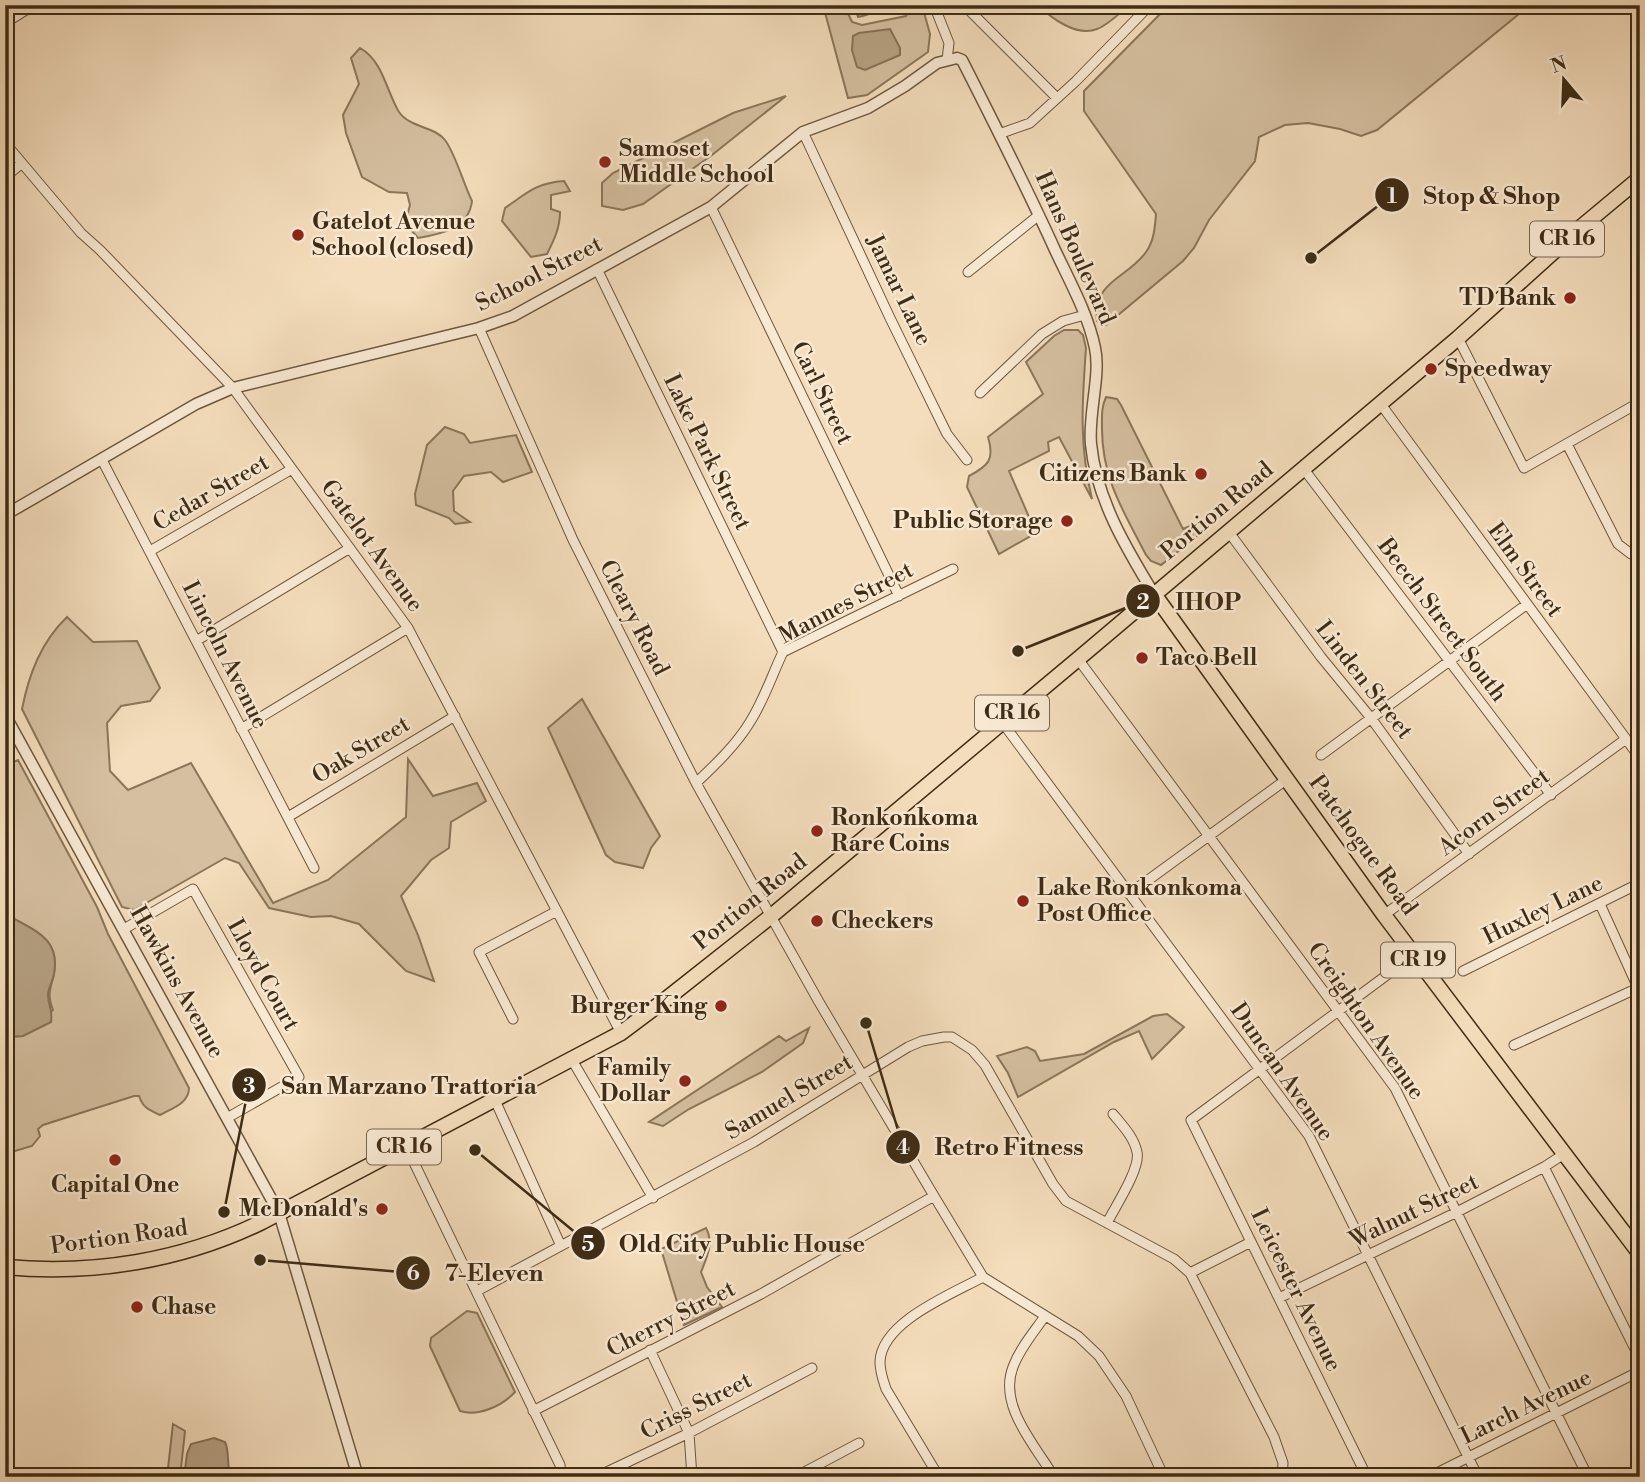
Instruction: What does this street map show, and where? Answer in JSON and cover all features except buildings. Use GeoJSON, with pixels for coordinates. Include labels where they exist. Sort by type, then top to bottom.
{"type":"FeatureCollection","features":[{"type":"Feature","properties":{"kind":"main road","name":"Portion Road"},"geometry":{"type":"LineString","coordinates":[[5,1267],[53,1271],[144,1261],[216,1243],[279,1213],[621,1033],[770,917],[1078,659],[1458,338],[1640,178]]}},
{"type":"Feature","properties":{"kind":"main road","name":"Patchogue Road"},"geometry":{"type":"LineString","coordinates":[[1154,594],[1384,915],[1640,1254]]}},
{"type":"Feature","properties":{"kind":"street"},"geometry":{"type":"LineString","coordinates":[[5,23],[34,5]]}},
{"type":"Feature","properties":{"kind":"street"},"geometry":{"type":"LineString","coordinates":[[933,5],[949,43],[947,60]]}},
{"type":"Feature","properties":{"kind":"street"},"geometry":{"type":"LineString","coordinates":[[964,5],[1057,98]]}},
{"type":"Feature","properties":{"kind":"street"},"geometry":{"type":"LineString","coordinates":[[999,134],[1030,123],[1150,5]]}},
{"type":"Feature","properties":{"kind":"street","name":"School Street"},"geometry":{"type":"LineString","coordinates":[[5,515],[197,404],[233,388],[479,328],[513,316],[711,207],[803,132],[868,108],[937,63],[947,60]]}},
{"type":"Feature","properties":{"kind":"street","name":"Hans Boulevard"},"geometry":{"type":"LineString","coordinates":[[947,60],[962,60],[1039,215],[1084,315],[1096,351],[1091,443],[1096,472],[1116,525],[1154,594]]}},
{"type":"Feature","properties":{"kind":"street","name":"Jamar Lane"},"geometry":{"type":"LineString","coordinates":[[803,132],[947,434],[967,460]]}},
{"type":"Feature","properties":{"kind":"street","name":"Gatelot Avenue"},"geometry":{"type":"LineString","coordinates":[[5,143],[81,233],[233,388],[408,628],[621,1033]]}},
{"type":"Feature","properties":{"kind":"street"},"geometry":{"type":"LineString","coordinates":[[5,177],[21,163]]}},
{"type":"Feature","properties":{"kind":"street","name":"Carl Street"},"geometry":{"type":"LineString","coordinates":[[711,207],[899,596]]}},
{"type":"Feature","properties":{"kind":"street"},"geometry":{"type":"LineString","coordinates":[[968,272],[1039,215]]}},
{"type":"Feature","properties":{"kind":"street","name":"Lake Park Street"},"geometry":{"type":"LineString","coordinates":[[597,269],[783,652]]}},
{"type":"Feature","properties":{"kind":"street"},"geometry":{"type":"LineString","coordinates":[[979,393],[1042,334],[1063,321],[1084,315]]}},
{"type":"Feature","properties":{"kind":"street","name":"Cleary Road"},"geometry":{"type":"LineString","coordinates":[[479,328],[573,540],[696,783],[770,917],[983,1277]]}},
{"type":"Feature","properties":{"kind":"street"},"geometry":{"type":"LineString","coordinates":[[1458,338],[1524,468],[1640,402]]}},
{"type":"Feature","properties":{"kind":"street","name":"Elm Street"},"geometry":{"type":"LineString","coordinates":[[1380,402],[1640,758]]}},
{"type":"Feature","properties":{"kind":"street"},"geometry":{"type":"LineString","coordinates":[[1567,444],[1618,544],[1632,554],[1640,555]]}},
{"type":"Feature","properties":{"kind":"street","name":"Lincoln Avenue"},"geometry":{"type":"LineString","coordinates":[[102,460],[314,869]]}},
{"type":"Feature","properties":{"kind":"street","name":"Beech Street South"},"geometry":{"type":"LineString","coordinates":[[1303,468],[1550,795]]}},
{"type":"Feature","properties":{"kind":"street","name":"Cedar Street"},"geometry":{"type":"LineString","coordinates":[[149,551],[292,470]]}},
{"type":"Feature","properties":{"kind":"street","name":"Linden Street"},"geometry":{"type":"LineString","coordinates":[[1228,531],[1321,657],[1371,718],[1469,854]]}},
{"type":"Feature","properties":{"kind":"street"},"geometry":{"type":"LineString","coordinates":[[196,641],[350,548]]}},
{"type":"Feature","properties":{"kind":"street","name":"Mannes Street"},"geometry":{"type":"LineString","coordinates":[[696,783],[723,758],[749,724],[783,652],[953,569]]}},
{"type":"Feature","properties":{"kind":"street"},"geometry":{"type":"LineString","coordinates":[[1321,755],[1526,605]]}},
{"type":"Feature","properties":{"kind":"street"},"geometry":{"type":"LineString","coordinates":[[241,729],[408,628]]}},
{"type":"Feature","properties":{"kind":"street","name":"Creighton Avenue"},"geometry":{"type":"LineString","coordinates":[[1078,659],[1395,1088],[1588,1477]]}},
{"type":"Feature","properties":{"kind":"street","name":"Hawkins Avenue"},"geometry":{"type":"LineString","coordinates":[[5,715],[279,1213],[358,1477]]}},
{"type":"Feature","properties":{"kind":"street","name":"Oak Street"},"geometry":{"type":"LineString","coordinates":[[288,817],[455,716]]}},
{"type":"Feature","properties":{"kind":"street","name":"Duncan Avenue"},"geometry":{"type":"LineString","coordinates":[[1002,722],[1310,1136],[1478,1477]]}},
{"type":"Feature","properties":{"kind":"street","name":"Acorn Street"},"geometry":{"type":"LineString","coordinates":[[1384,915],[1626,739]]}},
{"type":"Feature","properties":{"kind":"street"},"geometry":{"type":"LineString","coordinates":[[1129,894],[1287,779]]}},
{"type":"Feature","properties":{"kind":"street","name":"Huxley Lane"},"geometry":{"type":"LineString","coordinates":[[1463,971],[1640,883]]}},
{"type":"Feature","properties":{"kind":"street","name":"Lloyd Court"},"geometry":{"type":"LineString","coordinates":[[124,929],[193,889],[299,1077],[227,1118]]}},
{"type":"Feature","properties":{"kind":"street"},"geometry":{"type":"LineString","coordinates":[[1514,1045],[1639,989],[1600,904]]}},
{"type":"Feature","properties":{"kind":"street"},"geometry":{"type":"LineString","coordinates":[[513,1019],[479,952],[557,911]]}},
{"type":"Feature","properties":{"kind":"street"},"geometry":{"type":"LineString","coordinates":[[1259,1070],[1414,955]]}},
{"type":"Feature","properties":{"kind":"street","name":"Samuel Street"},"geometry":{"type":"LineString","coordinates":[[477,1291],[754,1142],[863,1074],[922,1041],[944,1037],[958,1041],[972,1050],[985,1065],[1053,1184],[1066,1201],[1174,1259],[1190,1273],[1274,1437],[1283,1464],[1282,1477]]}},
{"type":"Feature","properties":{"kind":"street"},"geometry":{"type":"LineString","coordinates":[[572,1060],[653,1198]]}},
{"type":"Feature","properties":{"kind":"street","name":"Leicester Avenue"},"geometry":{"type":"LineString","coordinates":[[1259,1070],[1191,1121],[1367,1477]]}},
{"type":"Feature","properties":{"kind":"street"},"geometry":{"type":"LineString","coordinates":[[494,1098],[561,1246]]}},
{"type":"Feature","properties":{"kind":"street"},"geometry":{"type":"LineString","coordinates":[[1108,1223],[1138,1155],[1128,1132],[1113,1114]]}},
{"type":"Feature","properties":{"kind":"street"},"geometry":{"type":"LineString","coordinates":[[406,1146],[560,1465],[561,1477]]}},
{"type":"Feature","properties":{"kind":"street","name":"Walnut Street"},"geometry":{"type":"LineString","coordinates":[[1279,1298],[1457,1212],[1564,1154]]}},
{"type":"Feature","properties":{"kind":"street"},"geometry":{"type":"LineString","coordinates":[[1544,1167],[1640,1359]]}},
{"type":"Feature","properties":{"kind":"street","name":"Cherry Street"},"geometry":{"type":"LineString","coordinates":[[533,1411],[761,1294],[934,1196]]}},
{"type":"Feature","properties":{"kind":"street"},"geometry":{"type":"LineString","coordinates":[[1190,1273],[1251,1242]]}},
{"type":"Feature","properties":{"kind":"street"},"geometry":{"type":"LineString","coordinates":[[934,1475],[886,1389],[880,1360],[883,1347],[903,1322],[983,1277],[1078,1336],[1099,1356],[1126,1396],[1164,1477]]}},
{"type":"Feature","properties":{"kind":"street"},"geometry":{"type":"LineString","coordinates":[[1045,1315],[1017,1360],[1009,1381],[1009,1391],[1016,1415],[1054,1477]]}},
{"type":"Feature","properties":{"kind":"street"},"geometry":{"type":"LineString","coordinates":[[650,1350],[689,1433],[692,1477]]}},
{"type":"Feature","properties":{"kind":"street","name":"Criss Street"},"geometry":{"type":"LineString","coordinates":[[596,1477],[689,1433],[812,1368]]}},
{"type":"Feature","properties":{"kind":"street","name":"Larch Avenue"},"geometry":{"type":"LineString","coordinates":[[1429,1477],[1640,1371]]}},
{"type":"Feature","properties":{"kind":"street"},"geometry":{"type":"LineString","coordinates":[[794,1477],[859,1443]]}},
{"type":"Feature","properties":{"kind":"shaded area"},"geometry":{"type":"Polygon","coordinates":[[[823,5],[844,5],[852,22],[862,25],[906,16],[911,5],[922,5],[930,34],[928,52],[867,95],[848,98],[823,5]]]}},
{"type":"Feature","properties":{"kind":"shaded area"},"geometry":{"type":"Polygon","coordinates":[[[854,5],[908,5],[908,7],[858,17],[854,5]]]}},
{"type":"Feature","properties":{"kind":"shaded area"},"geometry":{"type":"Polygon","coordinates":[[[1038,5],[1129,5],[1105,25],[1081,31],[1050,16],[1038,5]]]}},
{"type":"Feature","properties":{"kind":"shaded area"},"geometry":{"type":"Polygon","coordinates":[[[1169,5],[1530,5],[1377,130],[1361,136],[1308,123],[1285,125],[1259,137],[1255,161],[1209,220],[1194,248],[1183,261],[1106,325],[1097,321],[1100,297],[1113,281],[1138,261],[1149,248],[1156,214],[1084,111],[1084,91],[1169,5]]]}},
{"type":"Feature","properties":{"kind":"shaded area"},"geometry":{"type":"Polygon","coordinates":[[[890,29],[900,48],[900,55],[865,70],[857,67],[852,50],[853,36],[890,29]]]}},
{"type":"Feature","properties":{"kind":"shaded area"},"geometry":{"type":"Polygon","coordinates":[[[360,48],[379,68],[399,112],[409,121],[440,135],[449,146],[472,201],[466,218],[453,228],[418,238],[405,223],[410,205],[407,193],[389,192],[362,177],[346,133],[343,115],[359,84],[351,58],[360,48]]]}},
{"type":"Feature","properties":{"kind":"shaded area"},"geometry":{"type":"Polygon","coordinates":[[[786,96],[712,155],[643,204],[623,210],[602,206],[602,183],[613,173],[733,113],[786,96]]]}},
{"type":"Feature","properties":{"kind":"shaded area"},"geometry":{"type":"Polygon","coordinates":[[[564,181],[570,191],[551,195],[551,209],[560,212],[554,239],[547,254],[531,257],[502,221],[505,208],[539,186],[564,181]]]}},
{"type":"Feature","properties":{"kind":"shaded area"},"geometry":{"type":"Polygon","coordinates":[[[1064,330],[1078,330],[1083,335],[1086,348],[1083,442],[1092,499],[1059,437],[1048,442],[1049,451],[1009,471],[1036,533],[999,554],[967,487],[969,476],[981,469],[990,457],[988,437],[1043,394],[1026,362],[1064,330]]]}},
{"type":"Feature","properties":{"kind":"shaded area"},"geometry":{"type":"Polygon","coordinates":[[[1106,397],[1117,399],[1121,405],[1183,529],[1195,524],[1201,533],[1161,565],[1151,561],[1146,555],[1110,480],[1102,429],[1106,397]]]}},
{"type":"Feature","properties":{"kind":"shaded area"},"geometry":{"type":"Polygon","coordinates":[[[445,427],[464,434],[470,443],[516,435],[532,472],[503,482],[491,472],[464,476],[453,491],[454,511],[470,522],[455,524],[449,518],[416,505],[415,494],[427,445],[445,427]]]}},
{"type":"Feature","properties":{"kind":"shaded area"},"geometry":{"type":"Polygon","coordinates":[[[67,617],[93,642],[137,641],[160,688],[150,701],[121,706],[107,723],[110,771],[128,790],[191,763],[273,903],[328,880],[406,817],[408,759],[433,796],[477,783],[486,801],[451,822],[449,848],[431,860],[401,896],[434,981],[406,971],[359,924],[331,916],[311,917],[269,908],[239,863],[225,858],[134,910],[122,907],[22,709],[37,659],[50,637],[67,617]]]}},
{"type":"Feature","properties":{"kind":"shaded area"},"geometry":{"type":"Polygon","coordinates":[[[582,699],[660,836],[651,848],[643,868],[615,862],[606,855],[548,728],[582,699]]]}},
{"type":"Feature","properties":{"kind":"shaded area"},"geometry":{"type":"Polygon","coordinates":[[[18,760],[189,1088],[183,1101],[160,1115],[147,1108],[139,1096],[134,1096],[43,1125],[38,1129],[40,1136],[32,1146],[5,1154],[5,1037],[23,1036],[53,1010],[50,994],[55,965],[54,955],[46,940],[31,928],[11,917],[5,917],[5,766],[18,760]]]}},
{"type":"Feature","properties":{"kind":"shaded area"},"geometry":{"type":"Polygon","coordinates":[[[5,917],[11,917],[38,932],[50,945],[55,962],[48,995],[51,1022],[23,1036],[5,1037],[5,917]]]}},
{"type":"Feature","properties":{"kind":"shaded area"},"geometry":{"type":"Polygon","coordinates":[[[1167,1014],[1184,1027],[1152,1059],[1139,1031],[1114,1042],[1018,1097],[997,1056],[1027,1047],[1035,1051],[1040,1061],[1084,1054],[1153,1016],[1167,1014]]]}},
{"type":"Feature","properties":{"kind":"shaded area"},"geometry":{"type":"Polygon","coordinates":[[[809,1028],[803,1043],[762,1072],[689,1109],[663,1126],[649,1122],[779,1036],[786,1041],[809,1028]]]}},
{"type":"Feature","properties":{"kind":"shaded area"},"geometry":{"type":"Polygon","coordinates":[[[706,1228],[710,1245],[701,1272],[707,1287],[722,1307],[684,1325],[661,1249],[706,1228]]]}},
{"type":"Feature","properties":{"kind":"shaded area"},"geometry":{"type":"Polygon","coordinates":[[[467,1311],[477,1313],[515,1392],[497,1406],[474,1413],[460,1411],[430,1346],[431,1338],[467,1311]]]}},
{"type":"Feature","properties":{"kind":"shaded area"},"geometry":{"type":"Polygon","coordinates":[[[173,1424],[185,1431],[180,1477],[167,1477],[173,1424]]]}},
{"type":"Feature","properties":{"kind":"shaded area"},"geometry":{"type":"Polygon","coordinates":[[[214,1438],[225,1442],[231,1477],[184,1477],[191,1444],[214,1438]]]}},
{"type":"Feature","properties":{"kind":"place","name":"Samoset Middle School"},"geometry":{"type":"Point","coordinates":[605,162]}},
{"type":"Feature","properties":{"kind":"place","name":"Gatelot Avenue School (closed)"},"geometry":{"type":"Point","coordinates":[298,235]}},
{"type":"Feature","properties":{"kind":"place","name":"Stop & Shop"},"geometry":{"type":"Point","coordinates":[1311,258]}},
{"type":"Feature","properties":{"kind":"place","name":"TD Bank"},"geometry":{"type":"Point","coordinates":[1570,298]}},
{"type":"Feature","properties":{"kind":"place","name":"Speedway"},"geometry":{"type":"Point","coordinates":[1431,369]}},
{"type":"Feature","properties":{"kind":"place","name":"Citizens Bank"},"geometry":{"type":"Point","coordinates":[1201,474]}},
{"type":"Feature","properties":{"kind":"place","name":"Public Storage"},"geometry":{"type":"Point","coordinates":[1067,521]}},
{"type":"Feature","properties":{"kind":"place","name":"IHOP"},"geometry":{"type":"Point","coordinates":[1018,651]}},
{"type":"Feature","properties":{"kind":"place","name":"Taco Bell"},"geometry":{"type":"Point","coordinates":[1142,658]}},
{"type":"Feature","properties":{"kind":"place","name":"Ronkonkoma Rare Coins"},"geometry":{"type":"Point","coordinates":[817,831]}},
{"type":"Feature","properties":{"kind":"place","name":"Lake Ronkonkoma Post Office"},"geometry":{"type":"Point","coordinates":[1023,901]}},
{"type":"Feature","properties":{"kind":"place","name":"Checkers"},"geometry":{"type":"Point","coordinates":[817,921]}},
{"type":"Feature","properties":{"kind":"place","name":"Burger King"},"geometry":{"type":"Point","coordinates":[721,1006]}},
{"type":"Feature","properties":{"kind":"place","name":"Retro Fitness"},"geometry":{"type":"Point","coordinates":[866,1023]}},
{"type":"Feature","properties":{"kind":"place","name":"Family Dollar"},"geometry":{"type":"Point","coordinates":[685,1081]}},
{"type":"Feature","properties":{"kind":"place","name":"Old City Public House"},"geometry":{"type":"Point","coordinates":[475,1150]}},
{"type":"Feature","properties":{"kind":"place","name":"Capital One"},"geometry":{"type":"Point","coordinates":[115,1160]}},
{"type":"Feature","properties":{"kind":"place","name":"McDonald's"},"geometry":{"type":"Point","coordinates":[382,1209]}},
{"type":"Feature","properties":{"kind":"place","name":"San Marzano Trattoria"},"geometry":{"type":"Point","coordinates":[224,1212]}},
{"type":"Feature","properties":{"kind":"place","name":"7-Eleven"},"geometry":{"type":"Point","coordinates":[260,1260]}},
{"type":"Feature","properties":{"kind":"place","name":"Chase"},"geometry":{"type":"Point","coordinates":[137,1307]}}]}
